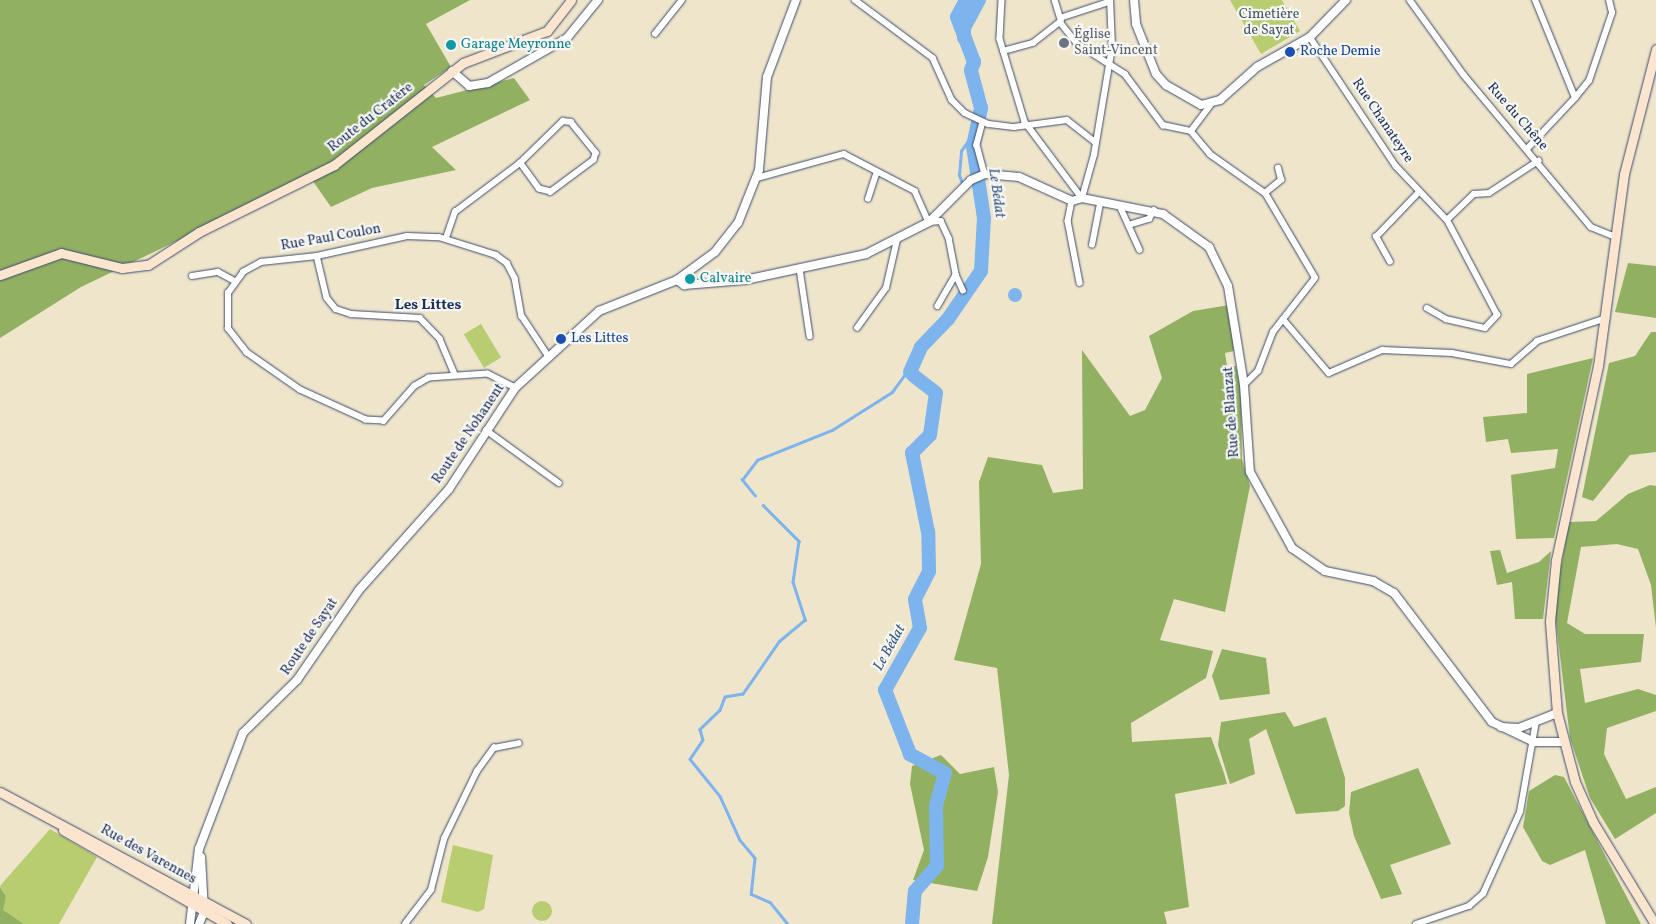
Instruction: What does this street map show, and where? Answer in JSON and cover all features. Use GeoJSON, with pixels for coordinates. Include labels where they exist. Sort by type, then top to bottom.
{"type":"FeatureCollection","features":[{"type":"Feature","properties":{"kind":"main road","name":"Route du Cratère"},"geometry":{"type":"LineString","coordinates":[[0,275],[61,253],[122,268],[148,265],[199,232],[326,170],[452,71],[481,54],[538,37],[556,23],[571,0]]}},
{"type":"Feature","properties":{"kind":"main road"},"geometry":{"type":"LineString","coordinates":[[1655,924],[1651,911],[1593,822],[1563,742],[1557,712],[1550,621],[1552,582],[1606,318],[1624,174],[1656,49]]}},
{"type":"Feature","properties":{"kind":"main road","name":"Rue des Varennes"},"geometry":{"type":"LineString","coordinates":[[0,792],[149,877],[191,905],[227,924]]}},
{"type":"Feature","properties":{"kind":"main road","name":"Rue des Varennes"},"geometry":{"type":"LineString","coordinates":[[149,877],[191,895],[246,924]]}},
{"type":"Feature","properties":{"kind":"street"},"geometry":{"type":"LineString","coordinates":[[452,71],[469,86],[488,83],[567,38],[598,0]]}},
{"type":"Feature","properties":{"kind":"street"},"geometry":{"type":"LineString","coordinates":[[655,34],[682,0]]}},
{"type":"Feature","properties":{"kind":"street"},"geometry":{"type":"LineString","coordinates":[[796,0],[767,77],[757,178],[728,237],[676,280],[684,285],[704,283],[800,269],[866,254],[897,240],[929,222],[973,179],[983,175],[1019,177],[1072,201],[1082,198]]}},
{"type":"Feature","properties":{"kind":"street"},"geometry":{"type":"LineString","coordinates":[[855,0],[933,58],[952,100],[974,118],[982,121],[1027,127],[1067,120],[1094,142]]}},
{"type":"Feature","properties":{"kind":"street"},"geometry":{"type":"LineString","coordinates":[[1002,0],[998,18],[1003,51],[1027,127],[1082,198]]}},
{"type":"Feature","properties":{"kind":"street"},"geometry":{"type":"LineString","coordinates":[[1055,0],[1061,20],[1072,38],[1107,65],[1125,74],[1163,125],[1191,131],[1210,154],[1265,193],[1315,278],[1283,319],[1254,378],[1244,385]]}},
{"type":"Feature","properties":{"kind":"street"},"geometry":{"type":"LineString","coordinates":[[1134,0],[1138,33],[1161,80],[1196,104],[1212,104]]}},
{"type":"Feature","properties":{"kind":"street"},"geometry":{"type":"LineString","coordinates":[[1191,131],[1212,104],[1257,67],[1310,37],[1346,0]]}},
{"type":"Feature","properties":{"kind":"street","name":"Rue du Chêne"},"geometry":{"type":"LineString","coordinates":[[1410,0],[1464,75],[1528,148],[1591,227],[1616,237]]}},
{"type":"Feature","properties":{"kind":"street"},"geometry":{"type":"LineString","coordinates":[[1535,0],[1575,98]]}},
{"type":"Feature","properties":{"kind":"street"},"geometry":{"type":"LineString","coordinates":[[1528,148],[1589,81],[1612,13],[1609,0]]}},
{"type":"Feature","properties":{"kind":"street"},"geometry":{"type":"LineString","coordinates":[[1003,51],[1033,43],[1061,20],[1109,1],[1112,47],[1082,198]]}},
{"type":"Feature","properties":{"kind":"street","name":"Rue Chanateyre"},"geometry":{"type":"LineString","coordinates":[[1310,37],[1377,140],[1419,192],[1446,220],[1497,315],[1485,328],[1446,319],[1427,308]]}},
{"type":"Feature","properties":{"kind":"street"},"geometry":{"type":"LineString","coordinates":[[446,238],[454,213],[520,163],[563,121],[571,122],[596,153],[594,160],[550,192],[539,189],[520,163]]}},
{"type":"Feature","properties":{"kind":"street"},"geometry":{"type":"LineString","coordinates":[[982,121],[977,145],[983,175]]}},
{"type":"Feature","properties":{"kind":"street"},"geometry":{"type":"LineString","coordinates":[[757,178],[844,154],[876,174],[916,191],[929,222]]}},
{"type":"Feature","properties":{"kind":"street"},"geometry":{"type":"LineString","coordinates":[[1446,220],[1474,194],[1489,192],[1538,161]]}},
{"type":"Feature","properties":{"kind":"street"},"geometry":{"type":"LineString","coordinates":[[1265,193],[1281,180],[1278,168]]}},
{"type":"Feature","properties":{"kind":"street"},"geometry":{"type":"LineString","coordinates":[[868,199],[876,174]]}},
{"type":"Feature","properties":{"kind":"street"},"geometry":{"type":"LineString","coordinates":[[1390,262],[1376,237],[1419,192]]}},
{"type":"Feature","properties":{"kind":"street","name":"Rue de Blanzat"},"geometry":{"type":"LineString","coordinates":[[1082,198],[1100,204],[1154,210],[1202,241],[1215,256],[1234,305],[1244,385],[1250,472],[1287,541],[1319,568],[1379,584],[1394,593],[1479,710],[1497,726],[1534,742],[1563,742]]}},
{"type":"Feature","properties":{"kind":"street"},"geometry":{"type":"LineString","coordinates":[[1072,201],[1068,221],[1080,283]]}},
{"type":"Feature","properties":{"kind":"street"},"geometry":{"type":"LineString","coordinates":[[1092,245],[1100,204]]}},
{"type":"Feature","properties":{"kind":"street"},"geometry":{"type":"LineString","coordinates":[[1120,206],[1140,250]]}},
{"type":"Feature","properties":{"kind":"street"},"geometry":{"type":"LineString","coordinates":[[945,207],[941,221],[956,275],[963,290]]}},
{"type":"Feature","properties":{"kind":"street"},"geometry":{"type":"LineString","coordinates":[[1129,225],[1149,219],[1154,210]]}},
{"type":"Feature","properties":{"kind":"street"},"geometry":{"type":"LineString","coordinates":[[929,222],[941,221]]}},
{"type":"Feature","properties":{"kind":"street","name":"Rue Paul Coulon"},"geometry":{"type":"LineString","coordinates":[[235,281],[261,262],[318,256],[407,236],[446,238],[496,255],[507,263],[516,278],[522,316],[549,357]]}},
{"type":"Feature","properties":{"kind":"street"},"geometry":{"type":"LineString","coordinates":[[857,328],[886,288],[897,240]]}},
{"type":"Feature","properties":{"kind":"street"},"geometry":{"type":"LineString","coordinates":[[318,256],[328,298],[336,309],[351,314],[420,318],[440,338],[455,375]]}},
{"type":"Feature","properties":{"kind":"street"},"geometry":{"type":"LineString","coordinates":[[800,269],[810,336]]}},
{"type":"Feature","properties":{"kind":"street"},"geometry":{"type":"LineString","coordinates":[[192,276],[218,272],[235,281],[226,315],[240,347],[300,390],[366,420],[384,421],[420,381],[455,375],[488,374],[515,388]]}},
{"type":"Feature","properties":{"kind":"street"},"geometry":{"type":"LineString","coordinates":[[938,306],[956,275]]}},
{"type":"Feature","properties":{"kind":"street","name":"Route de Nohanent"},"geometry":{"type":"LineString","coordinates":[[432,508],[455,481],[486,430],[515,388],[608,305],[676,280]]}},
{"type":"Feature","properties":{"kind":"street"},"geometry":{"type":"LineString","coordinates":[[1283,319],[1329,374],[1389,350],[1452,353],[1511,364],[1537,341],[1606,318]]}},
{"type":"Feature","properties":{"kind":"street"},"geometry":{"type":"LineString","coordinates":[[486,430],[559,483]]}},
{"type":"Feature","properties":{"kind":"street","name":"Route de Sayat"},"geometry":{"type":"LineString","coordinates":[[190,924],[191,895],[202,843],[243,733],[297,680],[353,596],[432,508]]}},
{"type":"Feature","properties":{"kind":"street"},"geometry":{"type":"LineString","coordinates":[[1497,726],[1519,728],[1557,712]]}},
{"type":"Feature","properties":{"kind":"street"},"geometry":{"type":"LineString","coordinates":[[1416,924],[1473,904],[1483,894],[1520,812],[1534,742],[1536,721]]}},
{"type":"Feature","properties":{"kind":"street"},"geometry":{"type":"LineString","coordinates":[[405,924],[431,890],[444,839],[477,771],[494,748],[519,742]]}},
{"type":"Feature","properties":{"kind":"street","name":"Route de Sayat"},"geometry":{"type":"LineString","coordinates":[[199,924],[204,912],[202,843]]}},
{"type":"Feature","properties":{"kind":"green space"},"geometry":{"type":"Polygon","coordinates":[[[0,0],[470,0],[426,24],[451,67],[424,85],[436,98],[514,78],[530,100],[432,147],[456,170],[372,188],[331,207],[310,177],[81,287],[0,338],[0,0]]]}},
{"type":"Feature","properties":{"kind":"green space","name":"Cimetière de Sayat"},"geometry":{"type":"Polygon","coordinates":[[[1230,0],[1282,0],[1300,31],[1261,54],[1230,0]]]}},
{"type":"Feature","properties":{"kind":"green space"},"geometry":{"type":"Polygon","coordinates":[[[1628,263],[1656,266],[1656,318],[1615,312],[1628,263]]]}},
{"type":"Feature","properties":{"kind":"green space"},"geometry":{"type":"Polygon","coordinates":[[[1229,305],[1234,351],[1225,353],[1227,366],[1236,366],[1241,392],[1242,459],[1250,486],[1225,612],[1174,599],[1160,640],[1213,651],[1206,678],[1131,723],[1132,742],[1211,737],[1224,773],[1227,784],[1175,794],[1189,907],[1164,912],[1167,924],[992,924],[1009,775],[997,668],[954,660],[981,564],[979,482],[988,457],[1042,465],[1053,493],[1083,489],[1082,350],[1130,416],[1145,410],[1162,378],[1149,336],[1193,311],[1229,305]]]}},
{"type":"Feature","properties":{"kind":"green space"},"geometry":{"type":"Polygon","coordinates":[[[481,324],[501,357],[484,368],[464,334],[481,324]]]}},
{"type":"Feature","properties":{"kind":"green space"},"geometry":{"type":"Polygon","coordinates":[[[1651,332],[1656,332],[1656,452],[1630,455],[1593,501],[1582,497],[1609,363],[1635,356],[1651,332]]]}},
{"type":"Feature","properties":{"kind":"green space"},"geometry":{"type":"Polygon","coordinates":[[[1593,358],[1554,538],[1516,539],[1511,475],[1555,468],[1558,449],[1511,453],[1508,439],[1486,442],[1483,417],[1527,413],[1527,374],[1593,358]]]}},
{"type":"Feature","properties":{"kind":"green space"},"geometry":{"type":"Polygon","coordinates":[[[1650,485],[1656,486],[1656,628],[1651,585],[1638,549],[1617,544],[1581,547],[1567,623],[1585,634],[1644,634],[1641,662],[1580,669],[1585,703],[1638,689],[1656,695],[1656,711],[1607,728],[1604,754],[1626,799],[1656,787],[1656,813],[1615,839],[1590,798],[1570,738],[1554,606],[1569,522],[1596,521],[1628,494],[1650,485]]]}},
{"type":"Feature","properties":{"kind":"green space"},"geometry":{"type":"Polygon","coordinates":[[[1500,550],[1507,573],[1539,562],[1551,551],[1543,619],[1515,619],[1512,582],[1497,585],[1490,551],[1500,550]]]}},
{"type":"Feature","properties":{"kind":"green space"},"geometry":{"type":"Polygon","coordinates":[[[1222,649],[1266,658],[1270,694],[1220,700],[1212,676],[1222,649]]]}},
{"type":"Feature","properties":{"kind":"green space"},"geometry":{"type":"Polygon","coordinates":[[[1285,712],[1294,727],[1326,717],[1345,778],[1345,806],[1338,811],[1296,814],[1266,729],[1249,739],[1255,774],[1230,784],[1218,745],[1221,722],[1285,712]]]}},
{"type":"Feature","properties":{"kind":"green space"},"geometry":{"type":"Polygon","coordinates":[[[941,755],[960,774],[994,767],[998,792],[988,857],[977,891],[913,880],[924,850],[910,784],[912,766],[941,755]]]}},
{"type":"Feature","properties":{"kind":"green space"},"geometry":{"type":"Polygon","coordinates":[[[1418,768],[1451,844],[1390,865],[1402,894],[1381,899],[1354,836],[1349,813],[1351,792],[1418,768]]]}},
{"type":"Feature","properties":{"kind":"green space"},"geometry":{"type":"Polygon","coordinates":[[[1555,775],[1564,777],[1641,924],[1606,924],[1585,850],[1550,865],[1542,861],[1523,827],[1529,791],[1555,775]]]}},
{"type":"Feature","properties":{"kind":"green space"},"geometry":{"type":"Polygon","coordinates":[[[50,829],[97,857],[59,924],[24,924],[2,910],[6,896],[0,886],[50,829]]]}},
{"type":"Feature","properties":{"kind":"green space"},"geometry":{"type":"Polygon","coordinates":[[[453,845],[493,855],[484,909],[478,912],[441,902],[453,845]]]}},
{"type":"Feature","properties":{"kind":"green space"},"geometry":{"type":"Polygon","coordinates":[[[0,887],[6,896],[3,910],[24,924],[0,924],[0,887]]]}},
{"type":"Feature","properties":{"kind":"green space"},"geometry":{"type":"Polygon","coordinates":[[[542,901],[549,904],[552,911],[549,918],[542,921],[535,918],[532,911],[535,904],[542,901]]]}},
{"type":"Feature","properties":{"kind":"water"},"geometry":{"type":"Polygon","coordinates":[[[1012,288],[1018,288],[1022,295],[1018,302],[1012,302],[1008,298],[1008,292],[1012,288]]]}},
{"type":"Feature","properties":{"kind":"waterway","name":"Le Bédat"},"geometry":{"type":"LineString","coordinates":[[910,372],[921,347],[948,319],[981,271],[984,218],[973,146],[981,108],[971,70],[974,62],[957,17],[966,0]]}},
{"type":"Feature","properties":{"kind":"waterway"},"geometry":{"type":"LineString","coordinates":[[964,38],[964,28],[979,0]]}},
{"type":"Feature","properties":{"kind":"waterway"},"geometry":{"type":"LineString","coordinates":[[963,186],[959,175],[961,151],[973,133]]}},
{"type":"Feature","properties":{"kind":"waterway"},"geometry":{"type":"LineString","coordinates":[[755,496],[742,480],[757,460],[832,430],[892,392],[908,370]]}},
{"type":"Feature","properties":{"kind":"waterway","name":"Le Bédat"},"geometry":{"type":"LineString","coordinates":[[912,924],[915,891],[937,866],[936,806],[945,773],[910,754],[885,690],[920,628],[915,599],[929,571],[928,532],[912,453],[930,435],[936,393],[913,375]]}},
{"type":"Feature","properties":{"kind":"waterway","name":"Le Bédat"},"geometry":{"type":"LineString","coordinates":[[763,505],[799,541],[793,582],[805,620],[779,642],[743,694],[725,697],[720,710],[700,729],[703,740],[690,759],[720,796],[740,840],[755,858],[751,894],[770,902],[788,924]]}},
{"type":"Feature","properties":{"kind":"place","name":"Église Saint-Vincent"},"geometry":{"type":"Point","coordinates":[1064,43]}},
{"type":"Feature","properties":{"kind":"place","name":"Garage Meyronne"},"geometry":{"type":"Point","coordinates":[451,45]}},
{"type":"Feature","properties":{"kind":"place","name":"Roche Demie"},"geometry":{"type":"Point","coordinates":[1290,52]}},
{"type":"Feature","properties":{"kind":"place","name":"Calvaire"},"geometry":{"type":"Point","coordinates":[690,279]}},
{"type":"Feature","properties":{"kind":"place","name":"Les Littes"},"geometry":{"type":"Point","coordinates":[561,339]}},
{"type":"Feature","properties":{"kind":"district","name":"Les Littes"},"geometry":{"type":"Point","coordinates":[428,306]}}]}
